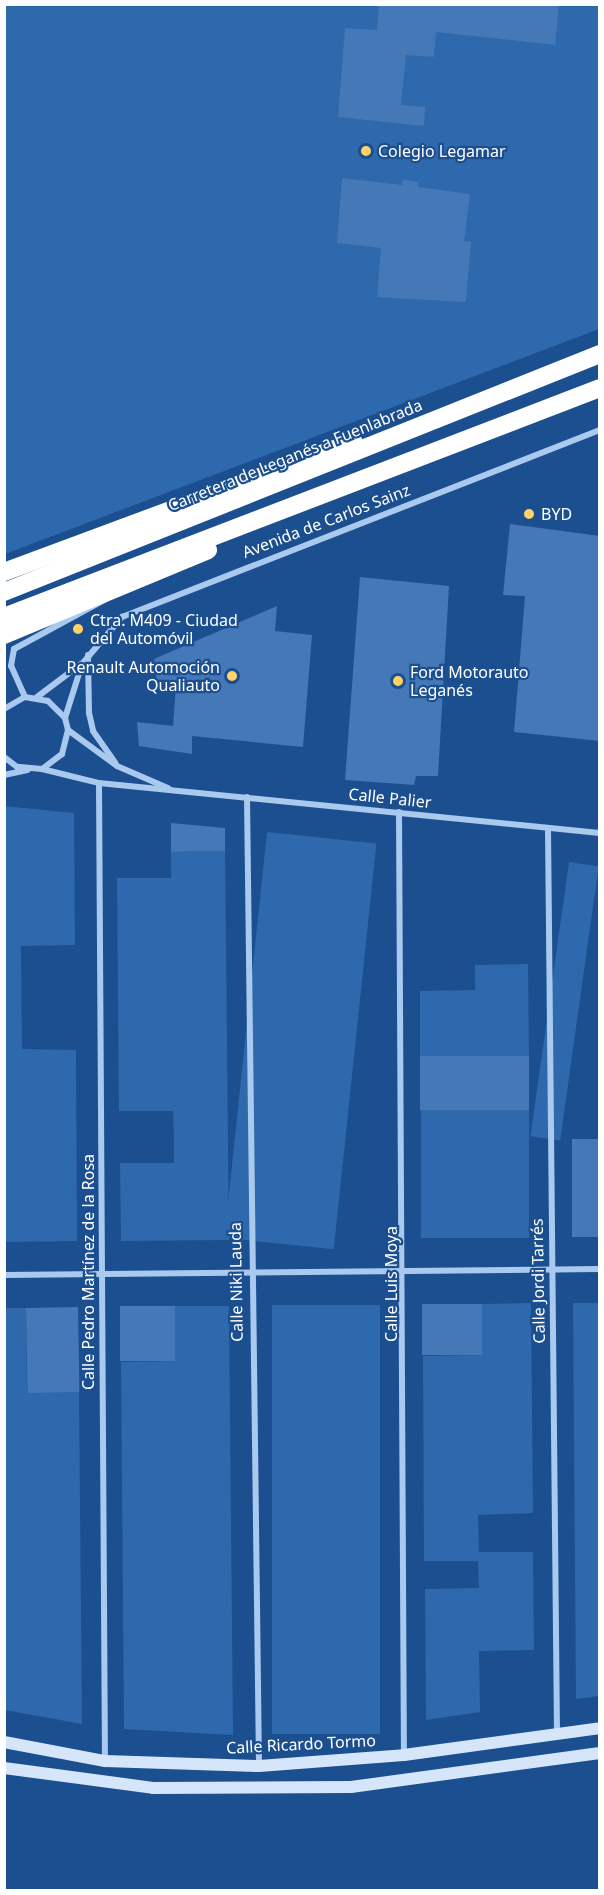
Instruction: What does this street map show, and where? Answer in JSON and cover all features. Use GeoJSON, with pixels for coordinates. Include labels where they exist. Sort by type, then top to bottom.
{"type":"FeatureCollection","features":[{"type":"Feature","properties":{"kind":"highway","name":"Carretera de Leganés a Fuenlabrada"},"geometry":{"type":"LineString","coordinates":[[4,592],[600,354]]}},
{"type":"Feature","properties":{"kind":"highway"},"geometry":{"type":"LineString","coordinates":[[4,617],[268,518],[600,388]]}},
{"type":"Feature","properties":{"kind":"highway"},"geometry":{"type":"LineString","coordinates":[[4,572],[331,448],[425,424]]}},
{"type":"Feature","properties":{"kind":"highway"},"geometry":{"type":"LineString","coordinates":[[4,635],[222,544],[268,518]]}},
{"type":"Feature","properties":{"kind":"street","name":"Avenida de Carlos Sainz"},"geometry":{"type":"LineString","coordinates":[[65,718],[82,664],[88,653],[122,617],[150,602],[600,430]]}},
{"type":"Feature","properties":{"kind":"street"},"geometry":{"type":"LineString","coordinates":[[25,697],[11,666],[14,649],[94,609],[120,587]]}},
{"type":"Feature","properties":{"kind":"street"},"geometry":{"type":"LineString","coordinates":[[88,653],[86,696],[93,731],[117,766]]}},
{"type":"Feature","properties":{"kind":"street","name":"Avenida de Carlos Sainz"},"geometry":{"type":"LineString","coordinates":[[37,697],[82,664]]}},
{"type":"Feature","properties":{"kind":"street"},"geometry":{"type":"LineString","coordinates":[[4,709],[25,697],[37,697],[65,718],[68,730],[62,754],[42,769]]}},
{"type":"Feature","properties":{"kind":"street","name":"Calle Palier"},"geometry":{"type":"LineString","coordinates":[[68,730],[117,766],[177,791]]}},
{"type":"Feature","properties":{"kind":"street"},"geometry":{"type":"LineString","coordinates":[[4,757],[29,770]]}},
{"type":"Feature","properties":{"kind":"street","name":"Calle Palier"},"geometry":{"type":"LineString","coordinates":[[29,770],[42,769],[99,783],[600,833]]}},
{"type":"Feature","properties":{"kind":"street"},"geometry":{"type":"LineString","coordinates":[[4,775],[29,770]]}},
{"type":"Feature","properties":{"kind":"street","name":"Calle Pedro Martínez de la Rosa"},"geometry":{"type":"LineString","coordinates":[[99,783],[105,1761]]}},
{"type":"Feature","properties":{"kind":"street","name":"Calle Niki Lauda"},"geometry":{"type":"LineString","coordinates":[[247,797],[249,1272],[259,1766]]}},
{"type":"Feature","properties":{"kind":"street","name":"Calle Luis Moya"},"geometry":{"type":"LineString","coordinates":[[399,812],[405,1271],[404,1755]]}},
{"type":"Feature","properties":{"kind":"street","name":"Calle Jordi Tarrés"},"geometry":{"type":"LineString","coordinates":[[548,828],[557,1734]]}},
{"type":"Feature","properties":{"kind":"street"},"geometry":{"type":"LineString","coordinates":[[4,1275],[600,1269]]}},
{"type":"Feature","properties":{"kind":"street","name":"Calle Ricardo Tormo"},"geometry":{"type":"LineString","coordinates":[[4,1742],[105,1761],[259,1766],[404,1755],[600,1728]]}},
{"type":"Feature","properties":{"kind":"street"},"geometry":{"type":"LineString","coordinates":[[4,1768],[153,1788],[351,1787],[600,1753]]}},
{"type":"Feature","properties":{"kind":"shaded area","name":"Colegio Legamar"},"geometry":{"type":"Polygon","coordinates":[[[4,5],[599,5],[599,329],[5,554],[4,5]]]}},
{"type":"Feature","properties":{"kind":"shaded area"},"geometry":{"type":"Polygon","coordinates":[[[4,806],[74,813],[75,945],[21,946],[22,1049],[76,1050],[77,1241],[5,1242],[4,806]]]}},
{"type":"Feature","properties":{"kind":"shaded area"},"geometry":{"type":"Polygon","coordinates":[[[267,832],[376,843],[334,1249],[224,1238],[267,832]]]}},
{"type":"Feature","properties":{"kind":"shaded area"},"geometry":{"type":"Polygon","coordinates":[[[225,851],[229,1240],[121,1241],[120,1163],[174,1163],[174,1137],[173,1111],[119,1111],[117,878],[171,878],[171,852],[225,851]]]}},
{"type":"Feature","properties":{"kind":"shaded area"},"geometry":{"type":"Polygon","coordinates":[[[569,862],[599,866],[560,1140],[530,1136],[569,862]]]}},
{"type":"Feature","properties":{"kind":"shaded area"},"geometry":{"type":"Polygon","coordinates":[[[528,964],[529,1056],[420,1057],[420,991],[475,990],[475,965],[528,964]]]}},
{"type":"Feature","properties":{"kind":"shaded area"},"geometry":{"type":"Polygon","coordinates":[[[421,1110],[529,1110],[529,1238],[421,1238],[421,1110]]]}},
{"type":"Feature","properties":{"kind":"shaded area"},"geometry":{"type":"Polygon","coordinates":[[[531,1303],[533,1513],[478,1515],[479,1552],[533,1552],[534,1650],[479,1651],[480,1712],[426,1720],[425,1589],[479,1588],[478,1561],[424,1561],[423,1356],[481,1355],[482,1304],[531,1303]]]}},
{"type":"Feature","properties":{"kind":"shaded area"},"geometry":{"type":"Polygon","coordinates":[[[573,1303],[600,1303],[599,1696],[576,1699],[573,1303]]]}},
{"type":"Feature","properties":{"kind":"shaded area"},"geometry":{"type":"Polygon","coordinates":[[[272,1305],[380,1305],[380,1734],[272,1734],[272,1305]]]}},
{"type":"Feature","properties":{"kind":"shaded area"},"geometry":{"type":"Polygon","coordinates":[[[175,1306],[229,1306],[233,1735],[124,1729],[121,1362],[175,1361],[175,1306]]]}},
{"type":"Feature","properties":{"kind":"shaded area"},"geometry":{"type":"Polygon","coordinates":[[[4,1308],[26,1308],[27,1392],[79,1392],[82,1724],[5,1710],[4,1308]]]}},
{"type":"Feature","properties":{"kind":"building"},"geometry":{"type":"Polygon","coordinates":[[[379,4],[559,4],[555,45],[436,32],[434,57],[406,55],[401,105],[425,107],[424,126],[338,117],[345,28],[377,30],[379,4]]]}},
{"type":"Feature","properties":{"kind":"building"},"geometry":{"type":"Polygon","coordinates":[[[342,178],[402,185],[403,179],[418,182],[418,187],[470,194],[464,241],[471,242],[466,302],[377,297],[381,248],[337,243],[342,178]]]}},
{"type":"Feature","properties":{"kind":"building"},"geometry":{"type":"Polygon","coordinates":[[[510,524],[600,536],[600,741],[514,732],[525,596],[503,595],[510,524]]]}},
{"type":"Feature","properties":{"kind":"building","name":"Ford Motorauto Leganés"},"geometry":{"type":"Polygon","coordinates":[[[360,577],[449,586],[438,776],[416,776],[414,785],[345,780],[360,577]]]}},
{"type":"Feature","properties":{"kind":"building","name":"Renault Automoción Qualiauto"},"geometry":{"type":"Polygon","coordinates":[[[277,606],[275,631],[312,635],[303,747],[192,736],[192,754],[139,746],[137,722],[173,726],[176,685],[157,681],[154,659],[277,606]]]}},
{"type":"Feature","properties":{"kind":"building"},"geometry":{"type":"Polygon","coordinates":[[[171,823],[225,828],[225,851],[171,852],[171,823]]]}},
{"type":"Feature","properties":{"kind":"building"},"geometry":{"type":"Polygon","coordinates":[[[420,1056],[529,1056],[529,1110],[420,1110],[420,1056]]]}},
{"type":"Feature","properties":{"kind":"building"},"geometry":{"type":"Polygon","coordinates":[[[572,1139],[600,1139],[600,1237],[572,1237],[572,1139]]]}},
{"type":"Feature","properties":{"kind":"building"},"geometry":{"type":"Polygon","coordinates":[[[422,1304],[482,1304],[482,1355],[422,1355],[422,1304]]]}},
{"type":"Feature","properties":{"kind":"building"},"geometry":{"type":"Polygon","coordinates":[[[120,1306],[175,1306],[175,1361],[120,1361],[120,1306]]]}},
{"type":"Feature","properties":{"kind":"building"},"geometry":{"type":"Polygon","coordinates":[[[78,1307],[79,1392],[27,1393],[26,1308],[78,1307]]]}},
{"type":"Feature","properties":{"kind":"place","name":"Colegio Legamar"},"geometry":{"type":"Point","coordinates":[366,151]}},
{"type":"Feature","properties":{"kind":"place","name":"BYD"},"geometry":{"type":"Point","coordinates":[529,514]}},
{"type":"Feature","properties":{"kind":"place","name":"Ctra. M409 - Ciudad del Automóvil"},"geometry":{"type":"Point","coordinates":[78,629]}},
{"type":"Feature","properties":{"kind":"place","name":"Renault Automoción Qualiauto"},"geometry":{"type":"Point","coordinates":[232,676]}},
{"type":"Feature","properties":{"kind":"place","name":"Ford Motorauto Leganés"},"geometry":{"type":"Point","coordinates":[398,681]}}]}
